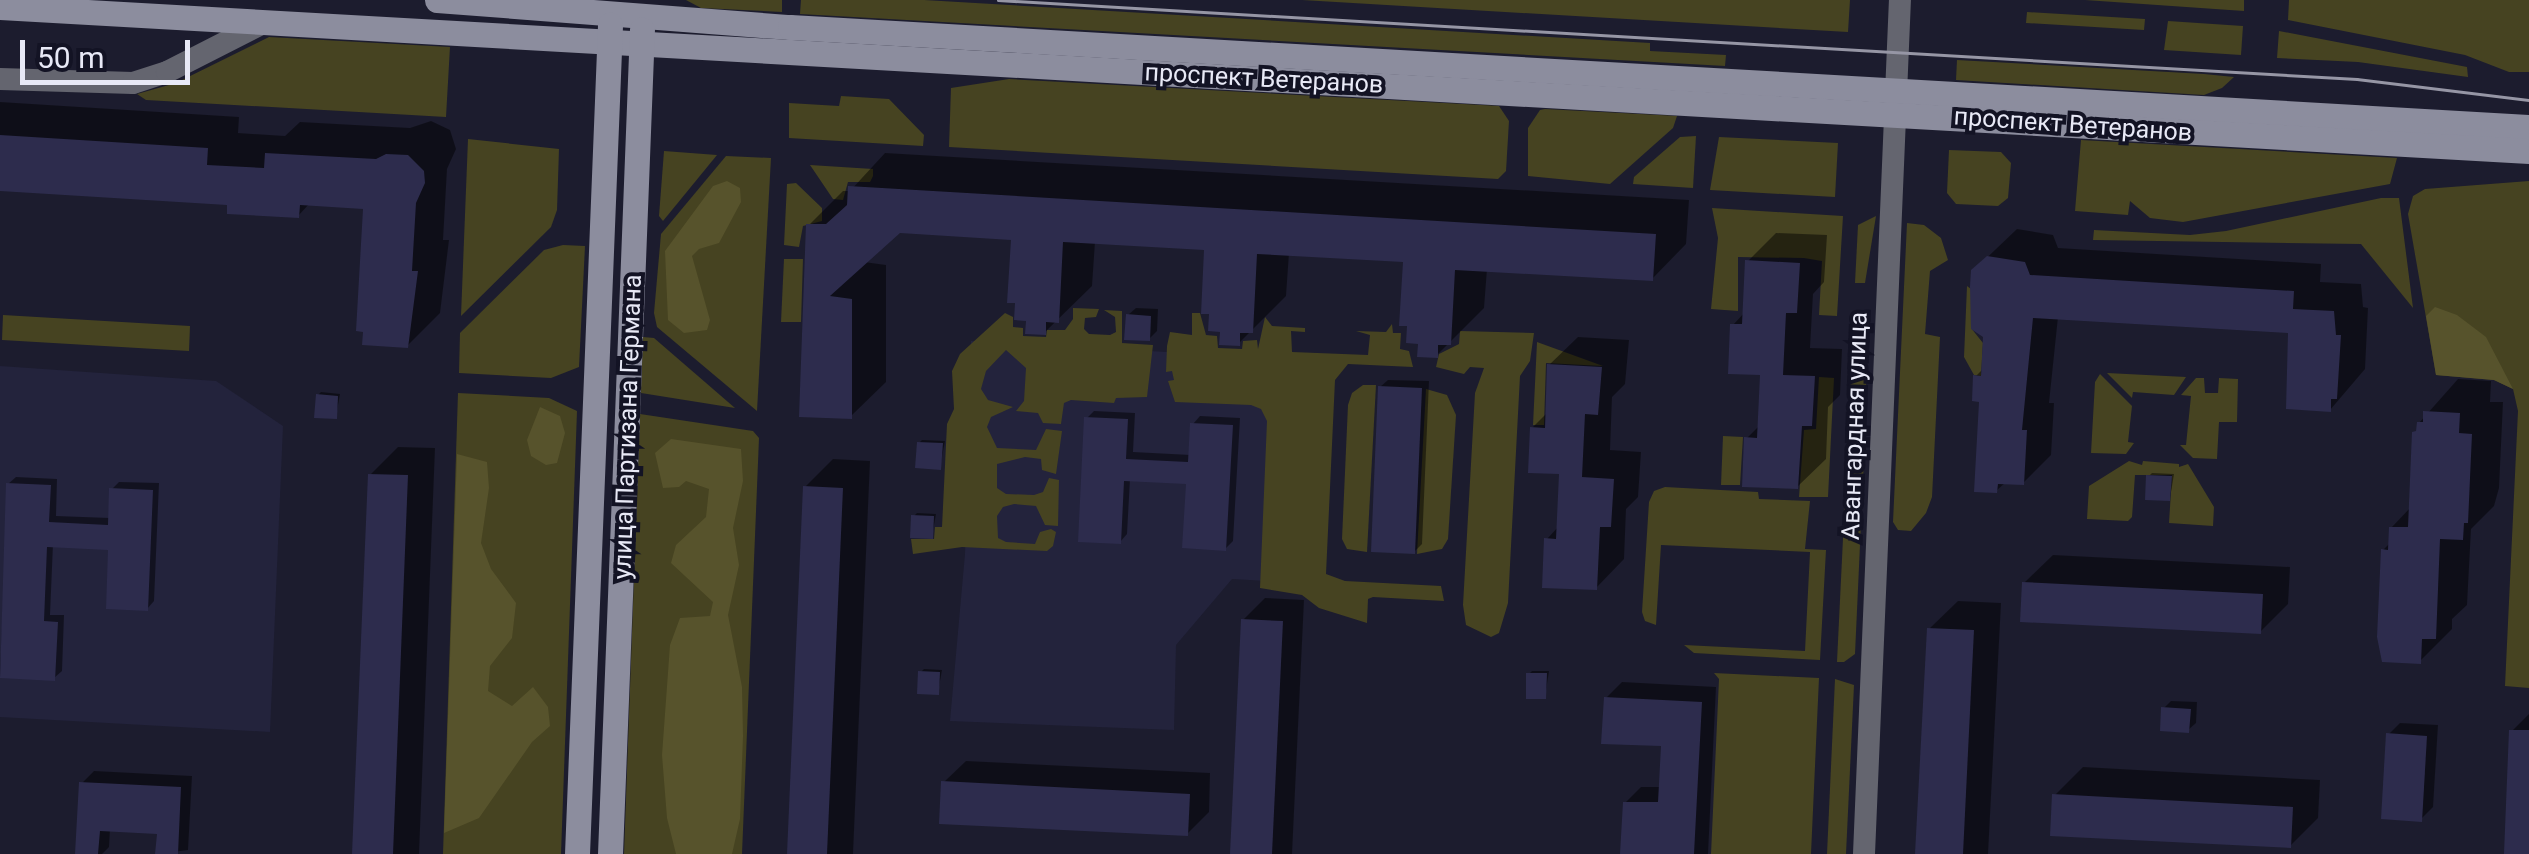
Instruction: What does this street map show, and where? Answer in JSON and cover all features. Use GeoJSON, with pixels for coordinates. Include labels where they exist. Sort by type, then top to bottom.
{"type":"FeatureCollection","features":[{"type":"Feature","properties":{"kind":"main road","name":"проспект Ветеранов"},"geometry":{"type":"LineString","coordinates":[[437,0],[643,8],[2529,151]]}},
{"type":"Feature","properties":{"kind":"main road","name":"улица Партизана Германа"},"geometry":{"type":"LineString","coordinates":[[577,854],[610,6]]}},
{"type":"Feature","properties":{"kind":"main road","name":"проспект Ветеранов"},"geometry":{"type":"LineString","coordinates":[[0,7],[642,44],[2529,127]]}},
{"type":"Feature","properties":{"kind":"main road","name":"улица Партизана Германа"},"geometry":{"type":"LineString","coordinates":[[610,854],[643,8]]}},
{"type":"Feature","properties":{"kind":"street","name":"Авангардная улица"},"geometry":{"type":"LineString","coordinates":[[1864,854],[1900,0]]}},
{"type":"Feature","properties":{"kind":"street"},"geometry":{"type":"LineString","coordinates":[[0,79],[133,83],[167,72],[263,23]]}},
{"type":"Feature","properties":{"kind":"shaded area"},"geometry":{"type":"Polygon","coordinates":[[[686,0],[782,0],[782,12],[701,8],[686,0]]]}},
{"type":"Feature","properties":{"kind":"shaded area"},"geometry":{"type":"Polygon","coordinates":[[[801,0],[924,0],[1650,43],[1650,51],[1726,55],[1725,66],[800,14],[801,0]]]}},
{"type":"Feature","properties":{"kind":"shaded area"},"geometry":{"type":"Polygon","coordinates":[[[1302,0],[1850,0],[1848,32],[1302,0]]]}},
{"type":"Feature","properties":{"kind":"shaded area"},"geometry":{"type":"Polygon","coordinates":[[[2085,0],[2244,0],[2244,11],[2085,0]]]}},
{"type":"Feature","properties":{"kind":"shaded area"},"geometry":{"type":"Polygon","coordinates":[[[2289,0],[2529,0],[2529,72],[2509,72],[2465,55],[2288,20],[2289,0]]]}},
{"type":"Feature","properties":{"kind":"shaded area"},"geometry":{"type":"Polygon","coordinates":[[[2027,12],[2145,19],[2144,30],[2026,23],[2027,12]]]}},
{"type":"Feature","properties":{"kind":"shaded area"},"geometry":{"type":"Polygon","coordinates":[[[2168,21],[2243,26],[2241,55],[2164,50],[2168,21]]]}},
{"type":"Feature","properties":{"kind":"shaded area"},"geometry":{"type":"Polygon","coordinates":[[[2279,31],[2467,67],[2468,77],[2358,62],[2277,58],[2279,31]]]}},
{"type":"Feature","properties":{"kind":"shaded area"},"geometry":{"type":"Polygon","coordinates":[[[269,37],[450,47],[446,117],[146,100],[137,94],[176,83],[269,37]]]}},
{"type":"Feature","properties":{"kind":"shaded area"},"geometry":{"type":"Polygon","coordinates":[[[1957,60],[2234,77],[2222,88],[2204,95],[1956,80],[1957,60]]]}},
{"type":"Feature","properties":{"kind":"shaded area"},"geometry":{"type":"Polygon","coordinates":[[[1009,79],[1499,106],[1509,121],[1506,171],[1498,179],[949,147],[951,88],[1009,79]]]}},
{"type":"Feature","properties":{"kind":"shaded area"},"geometry":{"type":"Polygon","coordinates":[[[841,96],[889,99],[924,135],[923,146],[789,138],[789,103],[839,106],[841,96]]]}},
{"type":"Feature","properties":{"kind":"shaded area"},"geometry":{"type":"Polygon","coordinates":[[[1540,110],[1677,116],[1673,128],[1610,184],[1528,176],[1528,128],[1540,110]]]}},
{"type":"Feature","properties":{"kind":"shaded area"},"geometry":{"type":"Polygon","coordinates":[[[1696,136],[1693,188],[1633,184],[1634,177],[1680,137],[1696,136]]]}},
{"type":"Feature","properties":{"kind":"shaded area"},"geometry":{"type":"Polygon","coordinates":[[[1719,137],[1838,143],[1835,197],[1710,190],[1719,137]]]}},
{"type":"Feature","properties":{"kind":"shaded area"},"geometry":{"type":"Polygon","coordinates":[[[468,139],[559,149],[557,210],[551,227],[461,316],[468,139]]]}},
{"type":"Feature","properties":{"kind":"shaded area"},"geometry":{"type":"Polygon","coordinates":[[[2081,140],[2397,158],[2390,184],[2183,222],[2150,218],[2130,201],[2128,215],[2075,211],[2081,140]]]}},
{"type":"Feature","properties":{"kind":"shaded area"},"geometry":{"type":"Polygon","coordinates":[[[1949,150],[2001,152],[2011,163],[2008,198],[1998,206],[1956,204],[1947,193],[1949,150]]]}},
{"type":"Feature","properties":{"kind":"shaded area"},"geometry":{"type":"Polygon","coordinates":[[[664,151],[717,155],[663,221],[659,216],[664,151]]]}},
{"type":"Feature","properties":{"kind":"shaded area"},"geometry":{"type":"Polygon","coordinates":[[[726,156],[771,158],[757,411],[657,327],[654,313],[661,234],[726,156]]]}},
{"type":"Feature","properties":{"kind":"shaded area"},"geometry":{"type":"Polygon","coordinates":[[[810,165],[873,169],[873,176],[870,182],[848,182],[843,200],[833,199],[810,165]]]}},
{"type":"Feature","properties":{"kind":"shaded area"},"geometry":{"type":"Polygon","coordinates":[[[727,181],[740,188],[741,202],[719,243],[699,249],[692,256],[710,320],[707,330],[684,333],[668,320],[665,251],[713,186],[727,181]]]}},
{"type":"Feature","properties":{"kind":"shaded area"},"geometry":{"type":"Polygon","coordinates":[[[2529,181],[2529,688],[2505,686],[2518,411],[2513,389],[2494,380],[2436,375],[2408,214],[2413,196],[2425,189],[2529,181]]]}},
{"type":"Feature","properties":{"kind":"shaded area"},"geometry":{"type":"Polygon","coordinates":[[[796,183],[822,208],[822,221],[803,226],[799,247],[784,245],[787,184],[796,183]]]}},
{"type":"Feature","properties":{"kind":"shaded area"},"geometry":{"type":"Polygon","coordinates":[[[2381,198],[2399,198],[2413,308],[2361,244],[2093,240],[2094,230],[2190,235],[2226,231],[2381,198]]]}},
{"type":"Feature","properties":{"kind":"shaded area"},"geometry":{"type":"Polygon","coordinates":[[[1712,208],[1843,216],[1837,316],[1819,315],[1822,261],[1804,258],[1738,257],[1738,311],[1711,309],[1718,238],[1712,208]]]}},
{"type":"Feature","properties":{"kind":"shaded area"},"geometry":{"type":"Polygon","coordinates":[[[1876,216],[1865,283],[1855,283],[1858,225],[1876,216]]]}},
{"type":"Feature","properties":{"kind":"shaded area"},"geometry":{"type":"Polygon","coordinates":[[[1907,223],[1924,225],[1941,238],[1948,260],[1930,271],[1925,334],[1940,337],[1932,497],[1926,513],[1911,531],[1898,530],[1893,522],[1907,223]]]}},
{"type":"Feature","properties":{"kind":"shaded area"},"geometry":{"type":"Polygon","coordinates":[[[563,245],[585,246],[579,367],[551,378],[459,373],[460,333],[544,250],[563,245]]]}},
{"type":"Feature","properties":{"kind":"shaded area"},"geometry":{"type":"Polygon","coordinates":[[[784,259],[803,259],[801,322],[781,322],[784,259]]]}},
{"type":"Feature","properties":{"kind":"shaded area"},"geometry":{"type":"Polygon","coordinates":[[[1967,286],[1975,292],[1971,328],[1983,343],[1981,376],[1974,375],[1964,357],[1967,286]]]}},
{"type":"Feature","properties":{"kind":"shaded area"},"geometry":{"type":"Polygon","coordinates":[[[2435,307],[2457,315],[2486,337],[2513,389],[2494,380],[2436,375],[2426,316],[2435,307]]]}},
{"type":"Feature","properties":{"kind":"shaded area"},"geometry":{"type":"Polygon","coordinates":[[[1073,308],[1099,309],[1096,317],[1085,318],[1084,329],[1089,334],[1116,332],[1115,317],[1104,310],[1122,311],[1122,343],[1153,345],[1147,397],[1116,398],[1114,403],[1071,400],[1064,403],[1061,424],[1043,423],[1038,413],[1016,411],[1024,401],[1026,368],[1006,350],[986,371],[981,389],[988,400],[1013,407],[991,417],[987,427],[997,448],[1036,450],[1046,429],[1062,431],[1056,474],[1042,470],[1041,459],[1025,457],[997,464],[997,488],[1006,494],[1034,495],[1043,492],[1049,478],[1059,480],[1058,526],[1045,525],[1036,506],[1014,504],[1003,507],[997,516],[998,538],[1035,544],[1040,532],[1051,529],[1056,532],[1053,546],[1047,551],[962,547],[913,554],[911,539],[934,539],[935,527],[942,527],[947,424],[954,409],[952,371],[960,354],[1005,313],[1013,317],[1013,327],[1023,328],[1023,336],[1046,337],[1047,330],[1065,330],[1073,319],[1073,308]]]}},
{"type":"Feature","properties":{"kind":"shaded area"},"geometry":{"type":"Polygon","coordinates":[[[1192,313],[1200,313],[1206,335],[1217,336],[1218,348],[1242,349],[1243,341],[1257,340],[1258,349],[1265,317],[1272,326],[1305,328],[1305,332],[1291,331],[1292,352],[1368,355],[1370,335],[1356,331],[1386,332],[1392,324],[1393,333],[1401,333],[1400,349],[1409,351],[1413,367],[1348,364],[1335,380],[1326,574],[1345,581],[1441,586],[1444,601],[1373,597],[1368,599],[1367,623],[1319,608],[1302,595],[1260,588],[1267,421],[1261,409],[1251,405],[1175,402],[1168,381],[1174,380],[1172,371],[1166,372],[1167,346],[1170,332],[1192,335],[1192,313]]]}},
{"type":"Feature","properties":{"kind":"shaded area"},"geometry":{"type":"Polygon","coordinates":[[[3,315],[190,326],[189,351],[2,340],[3,315]]]}},
{"type":"Feature","properties":{"kind":"shaded area"},"geometry":{"type":"Polygon","coordinates":[[[1460,331],[1534,333],[1530,361],[1520,376],[1508,603],[1499,633],[1491,637],[1466,625],[1463,605],[1475,393],[1484,368],[1470,367],[1464,374],[1436,367],[1439,354],[1459,344],[1460,331]]]}},
{"type":"Feature","properties":{"kind":"shaded area"},"geometry":{"type":"Polygon","coordinates":[[[643,337],[654,338],[735,408],[641,393],[643,337]]]}},
{"type":"Feature","properties":{"kind":"shaded area"},"geometry":{"type":"Polygon","coordinates":[[[971,341],[1290,359],[1283,582],[1232,579],[1176,645],[1174,730],[950,721],[965,554],[971,341]]]}},
{"type":"Feature","properties":{"kind":"shaded area"},"geometry":{"type":"Polygon","coordinates":[[[1537,342],[1603,366],[1546,363],[1544,425],[1533,425],[1537,342]]]}},
{"type":"Feature","properties":{"kind":"shaded area"},"geometry":{"type":"Polygon","coordinates":[[[1852,353],[1862,353],[1867,392],[1855,654],[1837,662],[1852,353]]]}},
{"type":"Feature","properties":{"kind":"shaded area"},"geometry":{"type":"Polygon","coordinates":[[[0,366],[216,381],[283,426],[270,732],[0,717],[0,366]]]}},
{"type":"Feature","properties":{"kind":"shaded area"},"geometry":{"type":"Polygon","coordinates":[[[2107,373],[2186,377],[2174,395],[2133,392],[2132,398],[2107,373]]]}},
{"type":"Feature","properties":{"kind":"shaded area"},"geometry":{"type":"Polygon","coordinates":[[[2100,374],[2132,406],[2128,442],[2134,443],[2126,454],[2091,453],[2095,382],[2100,374]]]}},
{"type":"Feature","properties":{"kind":"shaded area"},"geometry":{"type":"Polygon","coordinates":[[[1819,377],[1834,378],[1828,497],[1799,497],[1804,430],[1816,429],[1819,377]]]}},
{"type":"Feature","properties":{"kind":"shaded area"},"geometry":{"type":"Polygon","coordinates":[[[2196,378],[2204,378],[2205,393],[2218,393],[2219,378],[2238,379],[2237,422],[2219,422],[2217,459],[2193,458],[2180,445],[2186,445],[2191,396],[2181,395],[2196,378]]]}},
{"type":"Feature","properties":{"kind":"shaded area"},"geometry":{"type":"Polygon","coordinates":[[[1363,385],[1376,385],[1367,552],[1347,549],[1342,539],[1348,405],[1352,393],[1363,385]]]}},
{"type":"Feature","properties":{"kind":"shaded area"},"geometry":{"type":"Polygon","coordinates":[[[1426,389],[1447,395],[1456,415],[1448,539],[1442,549],[1417,554],[1426,389]]]}},
{"type":"Feature","properties":{"kind":"shaded area"},"geometry":{"type":"Polygon","coordinates":[[[458,393],[549,398],[577,411],[561,854],[443,854],[458,393]]]}},
{"type":"Feature","properties":{"kind":"shaded area"},"geometry":{"type":"Polygon","coordinates":[[[540,407],[560,416],[565,433],[557,463],[546,465],[531,456],[527,440],[540,407]]]}},
{"type":"Feature","properties":{"kind":"shaded area"},"geometry":{"type":"Polygon","coordinates":[[[640,414],[753,431],[759,438],[742,854],[624,854],[640,414]]]}},
{"type":"Feature","properties":{"kind":"shaded area"},"geometry":{"type":"Polygon","coordinates":[[[1723,436],[1743,437],[1740,485],[1721,485],[1723,436]]]}},
{"type":"Feature","properties":{"kind":"shaded area"},"geometry":{"type":"Polygon","coordinates":[[[671,439],[741,449],[743,481],[733,528],[739,565],[728,615],[742,687],[743,736],[740,819],[732,854],[676,854],[667,818],[662,755],[670,645],[680,618],[710,616],[713,602],[671,563],[676,545],[706,517],[709,489],[686,481],[679,487],[663,488],[655,453],[671,439]]]}},
{"type":"Feature","properties":{"kind":"shaded area"},"geometry":{"type":"Polygon","coordinates":[[[457,454],[487,462],[489,488],[481,543],[491,569],[516,603],[512,638],[490,666],[488,691],[512,706],[533,687],[548,707],[550,726],[532,742],[479,818],[444,833],[457,454]]]}},
{"type":"Feature","properties":{"kind":"shaded area"},"geometry":{"type":"Polygon","coordinates":[[[2129,461],[2179,467],[2188,464],[2214,507],[2213,526],[2169,523],[2172,475],[2135,475],[2132,517],[2128,521],[2087,519],[2089,486],[2129,461]]]}},
{"type":"Feature","properties":{"kind":"shaded area"},"geometry":{"type":"Polygon","coordinates":[[[1665,487],[1758,492],[1759,499],[1810,501],[1805,549],[1826,550],[1820,660],[1694,653],[1684,645],[1805,651],[1810,552],[1661,545],[1656,625],[1645,621],[1642,612],[1649,502],[1654,491],[1665,487]]]}},
{"type":"Feature","properties":{"kind":"shaded area"},"geometry":{"type":"Polygon","coordinates":[[[1714,673],[1819,678],[1811,854],[1711,854],[1719,679],[1714,673]]]}},
{"type":"Feature","properties":{"kind":"shaded area"},"geometry":{"type":"Polygon","coordinates":[[[1835,679],[1854,685],[1846,854],[1827,854],[1835,679]]]}},
{"type":"Feature","properties":{"kind":"building"},"geometry":{"type":"Polygon","coordinates":[[[0,135],[208,148],[207,165],[264,168],[265,153],[376,159],[386,154],[408,155],[424,171],[425,183],[416,203],[412,271],[418,271],[408,348],[362,345],[363,332],[356,331],[363,209],[300,205],[299,218],[227,214],[227,205],[0,191],[0,135]]]}},
{"type":"Feature","properties":{"kind":"building"},"geometry":{"type":"Polygon","coordinates":[[[848,186],[1656,234],[1653,281],[1455,270],[1451,345],[1438,345],[1438,358],[1417,357],[1418,344],[1406,343],[1407,326],[1399,326],[1403,262],[1257,254],[1253,333],[1240,333],[1240,346],[1219,345],[1220,332],[1208,331],[1209,314],[1201,314],[1204,250],[1063,242],[1059,323],[1046,322],[1046,335],[1025,334],[1026,321],[1014,320],[1015,303],[1007,303],[1011,240],[900,233],[830,296],[852,299],[852,419],[799,417],[806,224],[826,224],[847,205],[848,186]]]}},
{"type":"Feature","properties":{"kind":"building"},"geometry":{"type":"Polygon","coordinates":[[[1987,256],[2025,262],[2030,275],[2294,291],[2293,309],[2334,311],[2336,335],[2341,335],[2337,399],[2331,399],[2331,412],[2286,409],[2288,333],[2033,318],[2022,430],[2027,430],[2024,485],[1998,484],[1997,493],[1974,492],[1979,402],[1972,401],[1973,375],[1981,376],[1983,337],[1971,329],[1970,286],[1971,270],[1987,256]]]}},
{"type":"Feature","properties":{"kind":"building"},"geometry":{"type":"Polygon","coordinates":[[[1745,260],[1800,263],[1797,313],[1786,313],[1783,375],[1815,376],[1812,426],[1802,426],[1798,489],[1742,487],[1744,437],[1757,438],[1760,375],[1728,374],[1730,324],[1742,324],[1745,260]]]}},
{"type":"Feature","properties":{"kind":"building"},"geometry":{"type":"Polygon","coordinates":[[[1126,314],[1151,316],[1150,341],[1124,340],[1126,314]]]}},
{"type":"Feature","properties":{"kind":"building"},"geometry":{"type":"Polygon","coordinates":[[[1547,364],[1602,367],[1598,415],[1585,414],[1582,477],[1614,479],[1611,527],[1600,527],[1597,590],[1542,588],[1544,538],[1556,539],[1559,474],[1528,473],[1530,427],[1545,428],[1547,364]]]}},
{"type":"Feature","properties":{"kind":"building"},"geometry":{"type":"Polygon","coordinates":[[[1378,386],[1422,388],[1415,554],[1371,552],[1378,386]]]}},
{"type":"Feature","properties":{"kind":"building"},"geometry":{"type":"Polygon","coordinates":[[[316,394],[338,396],[337,419],[314,418],[316,394]]]}},
{"type":"Feature","properties":{"kind":"building"},"geometry":{"type":"Polygon","coordinates":[[[2423,411],[2460,413],[2459,433],[2472,434],[2468,523],[2464,523],[2463,540],[2440,539],[2436,639],[2422,639],[2421,664],[2382,662],[2377,637],[2381,549],[2388,550],[2389,527],[2408,527],[2412,432],[2416,431],[2417,422],[2423,422],[2423,411]]]}},
{"type":"Feature","properties":{"kind":"building"},"geometry":{"type":"Polygon","coordinates":[[[1084,417],[1128,419],[1126,459],[1188,462],[1190,423],[1233,425],[1226,551],[1182,548],[1186,484],[1124,481],[1121,544],[1078,542],[1084,417]]]}},
{"type":"Feature","properties":{"kind":"building"},"geometry":{"type":"Polygon","coordinates":[[[917,442],[943,443],[941,470],[915,468],[917,442]]]}},
{"type":"Feature","properties":{"kind":"building"},"geometry":{"type":"Polygon","coordinates":[[[368,474],[408,475],[393,854],[352,854],[368,474]]]}},
{"type":"Feature","properties":{"kind":"building"},"geometry":{"type":"Polygon","coordinates":[[[2146,475],[2172,476],[2170,501],[2145,500],[2146,475]]]}},
{"type":"Feature","properties":{"kind":"building"},"geometry":{"type":"Polygon","coordinates":[[[6,483],[51,485],[49,522],[108,525],[109,488],[153,490],[148,611],[106,609],[108,550],[47,547],[44,621],[58,622],[55,681],[0,678],[6,483]]]}},
{"type":"Feature","properties":{"kind":"building"},"geometry":{"type":"Polygon","coordinates":[[[803,486],[843,488],[827,854],[787,854],[803,486]]]}},
{"type":"Feature","properties":{"kind":"building"},"geometry":{"type":"Polygon","coordinates":[[[911,515],[934,516],[933,539],[910,538],[911,515]]]}},
{"type":"Feature","properties":{"kind":"building"},"geometry":{"type":"Polygon","coordinates":[[[2022,582],[2263,594],[2261,634],[2020,622],[2022,582]]]}},
{"type":"Feature","properties":{"kind":"building"},"geometry":{"type":"Polygon","coordinates":[[[1241,619],[1283,621],[1272,854],[1230,854],[1241,619]]]}},
{"type":"Feature","properties":{"kind":"building"},"geometry":{"type":"Polygon","coordinates":[[[1927,628],[1974,630],[1963,854],[1915,854],[1927,628]]]}},
{"type":"Feature","properties":{"kind":"building"},"geometry":{"type":"Polygon","coordinates":[[[918,671],[940,672],[939,695],[917,694],[918,671]]]}},
{"type":"Feature","properties":{"kind":"building"},"geometry":{"type":"Polygon","coordinates":[[[1526,673],[1547,673],[1546,699],[1526,699],[1526,673]]]}},
{"type":"Feature","properties":{"kind":"building"},"geometry":{"type":"Polygon","coordinates":[[[1604,697],[1702,702],[1694,854],[1620,854],[1623,802],[1658,802],[1661,746],[1601,744],[1604,697]]]}},
{"type":"Feature","properties":{"kind":"building"},"geometry":{"type":"Polygon","coordinates":[[[2161,707],[2191,709],[2189,733],[2160,731],[2161,707]]]}},
{"type":"Feature","properties":{"kind":"building"},"geometry":{"type":"Polygon","coordinates":[[[2509,730],[2529,730],[2529,854],[2504,854],[2509,730]]]}},
{"type":"Feature","properties":{"kind":"building"},"geometry":{"type":"Polygon","coordinates":[[[2386,733],[2427,736],[2422,822],[2381,819],[2386,733]]]}},
{"type":"Feature","properties":{"kind":"building"},"geometry":{"type":"Polygon","coordinates":[[[941,781],[1190,794],[1188,836],[939,824],[941,781]]]}},
{"type":"Feature","properties":{"kind":"building"},"geometry":{"type":"Polygon","coordinates":[[[79,782],[181,787],[178,854],[155,854],[157,834],[100,831],[98,854],[75,854],[79,782]]]}},
{"type":"Feature","properties":{"kind":"building"},"geometry":{"type":"Polygon","coordinates":[[[2052,794],[2293,807],[2291,848],[2050,836],[2052,794]]]}},
{"type":"Feature","properties":{"kind":"tram line"},"geometry":{"type":"LineString","coordinates":[[998,0],[2357,79],[2529,100]]}}]}
